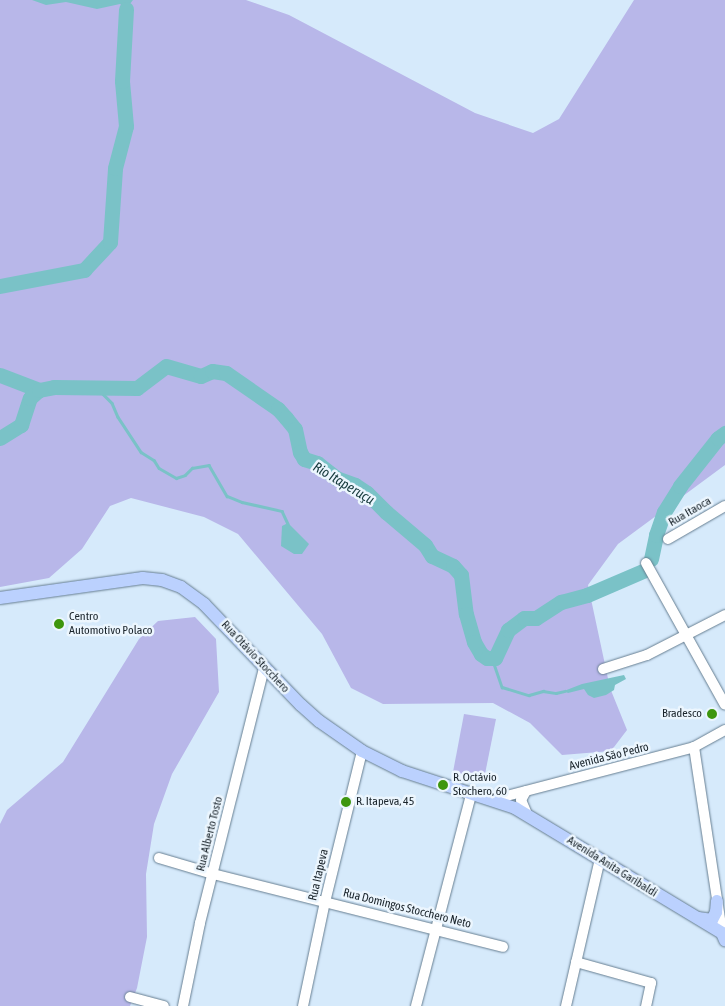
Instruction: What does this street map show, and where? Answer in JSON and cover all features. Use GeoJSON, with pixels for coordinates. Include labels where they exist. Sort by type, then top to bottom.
{"type":"FeatureCollection","features":[{"type":"Feature","properties":{"kind":"main road","name":"Rua Otávio Stocchero"},"geometry":{"type":"LineString","coordinates":[[0,598],[108,581],[143,578],[162,580],[181,587],[204,604],[264,668],[319,721],[362,751],[402,771],[495,800]]}},
{"type":"Feature","properties":{"kind":"main road","name":"Avenida Anita Garibaldi"},"geometry":{"type":"LineString","coordinates":[[495,800],[526,814],[691,915],[723,937]]}},
{"type":"Feature","properties":{"kind":"main road"},"geometry":{"type":"LineString","coordinates":[[691,915],[712,920],[716,912],[717,901]]}},
{"type":"Feature","properties":{"kind":"street","name":"Rua Itaoca"},"geometry":{"type":"LineString","coordinates":[[668,539],[725,506]]}},
{"type":"Feature","properties":{"kind":"street"},"geometry":{"type":"LineString","coordinates":[[646,563],[725,705]]}},
{"type":"Feature","properties":{"kind":"street"},"geometry":{"type":"LineString","coordinates":[[603,669],[647,655],[725,615]]}},
{"type":"Feature","properties":{"kind":"street","name":"Rua Alberto Tosto"},"geometry":{"type":"LineString","coordinates":[[183,1006],[212,874],[264,668]]}},
{"type":"Feature","properties":{"kind":"street","name":"Avenida São Pedro"},"geometry":{"type":"LineString","coordinates":[[495,800],[694,747],[725,730]]}},
{"type":"Feature","properties":{"kind":"street"},"geometry":{"type":"LineString","coordinates":[[694,747],[723,937]]}},
{"type":"Feature","properties":{"kind":"street","name":"Rua Itapeva"},"geometry":{"type":"LineString","coordinates":[[303,1006],[325,902],[362,751]]}},
{"type":"Feature","properties":{"kind":"street"},"geometry":{"type":"LineString","coordinates":[[526,791],[521,800],[526,814]]}},
{"type":"Feature","properties":{"kind":"street"},"geometry":{"type":"LineString","coordinates":[[416,1006],[471,794]]}},
{"type":"Feature","properties":{"kind":"street","name":"Rua Domingos Stocchero Neto"},"geometry":{"type":"LineString","coordinates":[[159,858],[212,874],[503,946]]}},
{"type":"Feature","properties":{"kind":"street"},"geometry":{"type":"LineString","coordinates":[[566,1006],[600,859]]}},
{"type":"Feature","properties":{"kind":"street"},"geometry":{"type":"LineString","coordinates":[[576,962],[651,983],[646,1006]]}},
{"type":"Feature","properties":{"kind":"street"},"geometry":{"type":"LineString","coordinates":[[130,997],[164,1006]]}},
{"type":"Feature","properties":{"kind":"shaded area"},"geometry":{"type":"Polygon","coordinates":[[[0,0],[246,0],[289,15],[475,113],[533,133],[559,119],[634,0],[725,0],[725,465],[618,544],[588,585],[610,688],[627,730],[611,751],[562,755],[530,723],[493,703],[383,704],[351,688],[322,634],[238,534],[204,517],[131,498],[110,506],[82,549],[49,578],[0,587],[0,0]]]}},
{"type":"Feature","properties":{"kind":"shaded area"},"geometry":{"type":"Polygon","coordinates":[[[32,0],[133,0],[126,9],[120,4],[97,9],[66,2],[46,5],[32,0]]]}},
{"type":"Feature","properties":{"kind":"shaded area"},"geometry":{"type":"Polygon","coordinates":[[[288,523],[309,544],[302,554],[294,554],[281,546],[282,526],[288,523]]]}},
{"type":"Feature","properties":{"kind":"shaded area"},"geometry":{"type":"Polygon","coordinates":[[[195,617],[216,639],[219,692],[172,774],[154,824],[146,874],[147,937],[137,988],[130,1006],[0,1006],[0,824],[7,810],[63,762],[139,639],[158,621],[195,617]]]}},
{"type":"Feature","properties":{"kind":"shaded area"},"geometry":{"type":"Polygon","coordinates":[[[624,675],[626,679],[615,685],[614,690],[606,695],[594,698],[588,695],[584,689],[568,693],[564,691],[582,684],[624,675]]]}},
{"type":"Feature","properties":{"kind":"shaded area"},"geometry":{"type":"Polygon","coordinates":[[[464,714],[496,719],[484,779],[453,772],[464,714]]]}},
{"type":"Feature","properties":{"kind":"waterway"},"geometry":{"type":"LineString","coordinates":[[0,286],[84,270],[110,242],[115,168],[126,126],[122,81],[126,9]]}},
{"type":"Feature","properties":{"kind":"waterway","name":"Rio Itaperuçu"},"geometry":{"type":"LineString","coordinates":[[0,438],[21,425],[30,398],[39,390],[54,387],[137,388],[166,366],[201,376],[212,371],[226,373],[278,409],[295,429],[300,452],[304,459],[317,463],[336,478],[355,485],[367,493],[425,545],[432,556],[453,566],[461,575],[466,614],[474,642],[481,654],[487,658],[495,658],[508,630],[524,618],[536,618],[561,602],[587,595],[645,570]]}},
{"type":"Feature","properties":{"kind":"waterway"},"geometry":{"type":"LineString","coordinates":[[0,375],[39,390]]}},
{"type":"Feature","properties":{"kind":"waterway"},"geometry":{"type":"LineString","coordinates":[[97,388],[112,403],[118,417],[141,452],[154,460],[159,468],[176,478],[185,475],[192,468],[209,465],[227,496],[242,502],[282,511],[288,524]]}},
{"type":"Feature","properties":{"kind":"waterway","name":"Rio Itaperuçu"},"geometry":{"type":"LineString","coordinates":[[651,559],[656,535],[664,512],[680,486],[718,438],[725,433]]}},
{"type":"Feature","properties":{"kind":"waterway"},"geometry":{"type":"LineString","coordinates":[[492,658],[502,687],[529,695],[543,691],[556,693],[565,691]]}},
{"type":"Feature","properties":{"kind":"place","name":"Centro Automotivo Polaco"},"geometry":{"type":"Point","coordinates":[59,624]}},
{"type":"Feature","properties":{"kind":"place","name":"Bradesco"},"geometry":{"type":"Point","coordinates":[712,714]}},
{"type":"Feature","properties":{"kind":"place","name":"R. Octávio Stochero, 60"},"geometry":{"type":"Point","coordinates":[443,785]}},
{"type":"Feature","properties":{"kind":"place","name":"R. Itapeva, 45"},"geometry":{"type":"Point","coordinates":[346,802]}}]}
